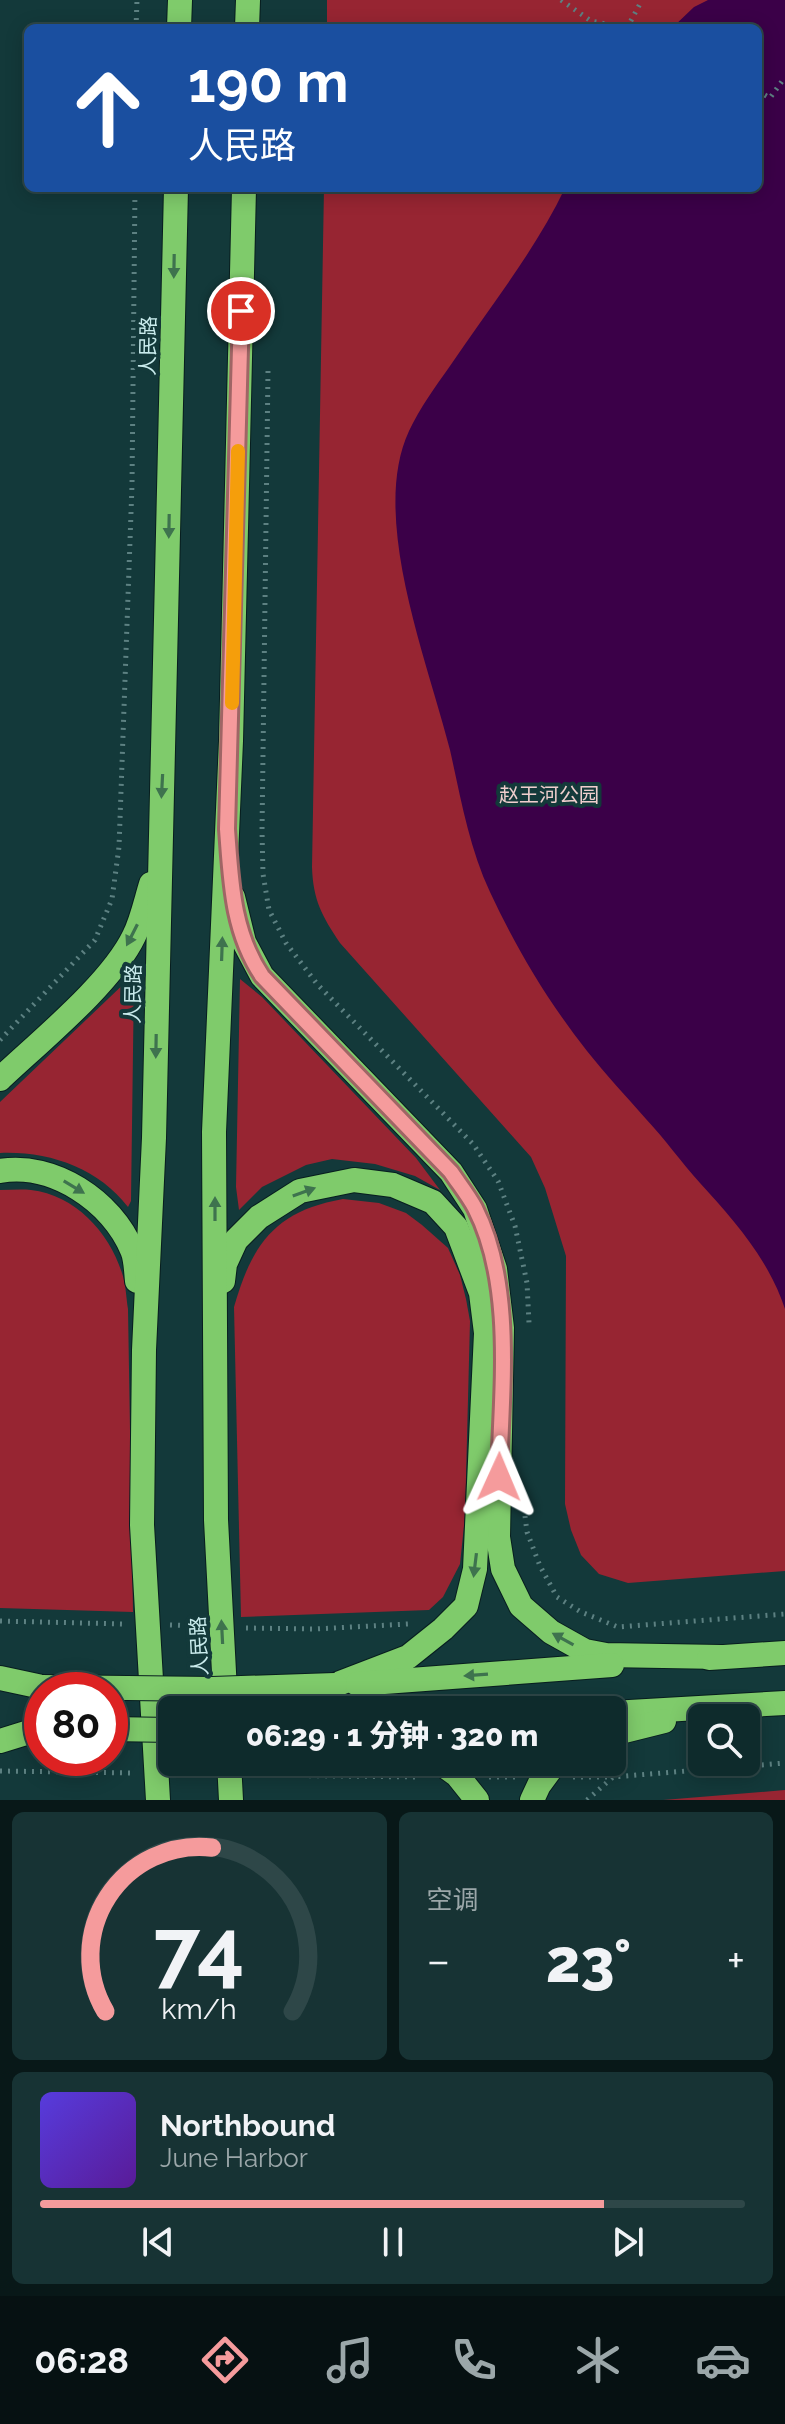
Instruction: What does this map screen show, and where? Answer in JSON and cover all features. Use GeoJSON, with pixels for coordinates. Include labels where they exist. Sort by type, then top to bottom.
{"type":"FeatureCollection","features":[{"type":"Feature","properties":{"kind":"highway"},"geometry":{"type":"LineString","coordinates":[[179,24],[180,0]]}},
{"type":"Feature","properties":{"kind":"highway"},"geometry":{"type":"LineString","coordinates":[[247,24],[248,0]]}},
{"type":"Feature","properties":{"kind":"highway","name":"人民路"},"geometry":{"type":"LineString","coordinates":[[158,1800],[142,1525],[144,1350],[154,1138],[176,192]]}},
{"type":"Feature","properties":{"kind":"highway","name":"人民路"},"geometry":{"type":"LineString","coordinates":[[225,1696],[216,1520],[214,1132],[227,829],[244,192]]}},
{"type":"Feature","properties":{"kind":"highway"},"geometry":{"type":"LineString","coordinates":[[227,829],[234,905],[252,961],[262,976],[451,1172],[475,1209],[495,1269],[502,1328],[498,1537],[503,1569],[521,1606],[551,1632],[585,1651],[606,1655],[721,1657]]}},
{"type":"Feature","properties":{"kind":"highway"},"geometry":{"type":"LineString","coordinates":[[0,1079],[74,1010],[110,970],[134,937],[151,883],[160,834]]}},
{"type":"Feature","properties":{"kind":"highway"},"geometry":{"type":"LineString","coordinates":[[0,1171],[14,1169],[53,1175],[81,1191],[113,1216],[134,1252],[144,1350]]}},
{"type":"Feature","properties":{"kind":"highway"},"geometry":{"type":"LineString","coordinates":[[215,1343],[225,1264],[236,1240],[259,1217],[300,1191],[354,1180],[393,1185],[433,1202],[456,1227],[481,1293],[486,1333],[475,1569],[466,1606],[408,1657],[335,1685]]}},
{"type":"Feature","properties":{"kind":"highway"},"geometry":{"type":"LineString","coordinates":[[0,1680],[42,1687],[212,1689],[335,1685],[785,1653]]}},
{"type":"Feature","properties":{"kind":"highway"},"geometry":{"type":"LineString","coordinates":[[760,1705],[785,1703]]}},
{"type":"Feature","properties":{"kind":"highway"},"geometry":{"type":"LineString","coordinates":[[626,1712],[688,1709]]}},
{"type":"Feature","properties":{"kind":"highway"},"geometry":{"type":"LineString","coordinates":[[626,1731],[688,1717]]}},
{"type":"Feature","properties":{"kind":"highway"},"geometry":{"type":"LineString","coordinates":[[0,1725],[24,1727]]}},
{"type":"Feature","properties":{"kind":"highway"},"geometry":{"type":"LineString","coordinates":[[128,1729],[158,1730]]}},
{"type":"Feature","properties":{"kind":"highway"},"geometry":{"type":"LineString","coordinates":[[0,1741],[24,1734]]}},
{"type":"Feature","properties":{"kind":"highway"},"geometry":{"type":"LineString","coordinates":[[230,1776],[231,1800]]}},
{"type":"Feature","properties":{"kind":"highway"},"geometry":{"type":"LineString","coordinates":[[458,1776],[475,1788]]}},
{"type":"Feature","properties":{"kind":"highway"},"geometry":{"type":"LineString","coordinates":[[532,1800],[539,1785],[552,1776]]}},
{"type":"Feature","properties":{"kind":"path"},"geometry":{"type":"LineString","coordinates":[[136,24],[137,0]]}},
{"type":"Feature","properties":{"kind":"path"},"geometry":{"type":"LineString","coordinates":[[561,0],[591,21],[606,24]]}},
{"type":"Feature","properties":{"kind":"path"},"geometry":{"type":"LineString","coordinates":[[628,24],[642,0]]}},
{"type":"Feature","properties":{"kind":"path"},"geometry":{"type":"LineString","coordinates":[[762,93],[770,98],[785,77]]}},
{"type":"Feature","properties":{"kind":"path"},"geometry":{"type":"LineString","coordinates":[[0,1040],[95,940],[112,899],[119,847],[132,485],[135,192]]}},
{"type":"Feature","properties":{"kind":"path"},"geometry":{"type":"LineString","coordinates":[[268,359],[262,831],[263,874],[269,910],[286,943],[317,984],[473,1144],[498,1181],[515,1226],[527,1283],[529,1325]]}},
{"type":"Feature","properties":{"kind":"path"},"geometry":{"type":"LineString","coordinates":[[525,1510],[527,1532],[540,1566],[557,1597],[581,1612],[618,1627],[785,1614]]}},
{"type":"Feature","properties":{"kind":"path"},"geometry":{"type":"LineString","coordinates":[[565,1613],[581,1612]]}},
{"type":"Feature","properties":{"kind":"path"},"geometry":{"type":"LineString","coordinates":[[0,1621],[126,1624]]}},
{"type":"Feature","properties":{"kind":"path"},"geometry":{"type":"LineString","coordinates":[[236,1627],[315,1629],[409,1623]]}},
{"type":"Feature","properties":{"kind":"path"},"geometry":{"type":"LineString","coordinates":[[157,1625],[205,1626]]}},
{"type":"Feature","properties":{"kind":"path"},"geometry":{"type":"LineString","coordinates":[[606,1776],[785,1763]]}},
{"type":"Feature","properties":{"kind":"path"},"geometry":{"type":"LineString","coordinates":[[0,1771],[143,1773]]}},
{"type":"Feature","properties":{"kind":"path"},"geometry":{"type":"LineString","coordinates":[[475,1788],[520,1777]]}},
{"type":"Feature","properties":{"kind":"path"},"geometry":{"type":"LineString","coordinates":[[587,1800],[613,1777]]}},
{"type":"Feature","properties":{"kind":"green space","name":"赵王河公园"},"geometry":{"type":"Polygon","coordinates":[[[327,0],[785,0],[785,1571],[628,1583],[599,1574],[581,1555],[565,1504],[566,1256],[545,1188],[531,1157],[340,943],[320,907],[312,867],[324,192],[762,192],[762,24],[327,24],[327,0]]]}},
{"type":"Feature","properties":{"kind":"green space"},"geometry":{"type":"Polygon","coordinates":[[[134,977],[131,1201],[128,1207],[102,1182],[71,1165],[36,1155],[0,1153],[0,1102],[134,977]]]}},
{"type":"Feature","properties":{"kind":"green space"},"geometry":{"type":"Polygon","coordinates":[[[240,979],[262,997],[416,1158],[440,1190],[415,1176],[375,1164],[332,1159],[306,1165],[262,1187],[239,1210],[236,1187],[240,979]]]}},
{"type":"Feature","properties":{"kind":"green space"},"geometry":{"type":"Polygon","coordinates":[[[0,1190],[47,1193],[76,1208],[99,1230],[122,1273],[128,1309],[133,1612],[0,1608],[0,1190]]]}},
{"type":"Feature","properties":{"kind":"green space"},"geometry":{"type":"Polygon","coordinates":[[[343,1199],[379,1203],[406,1213],[448,1248],[460,1275],[470,1321],[465,1516],[460,1564],[443,1597],[429,1610],[241,1617],[234,1307],[249,1265],[270,1234],[300,1212],[343,1199]]]}},
{"type":"Feature","properties":{"kind":"green space"},"geometry":{"type":"Polygon","coordinates":[[[785,1790],[785,1800],[663,1800],[785,1790]]]}},
{"type":"Feature","properties":{"kind":"shaded area"},"geometry":{"type":"Polygon","coordinates":[[[708,0],[785,0],[785,1309],[770,1274],[738,1226],[601,1069],[559,1014],[500,913],[471,840],[417,633],[406,590],[395,505],[398,466],[413,422],[526,257],[563,192],[762,192],[762,24],[676,24],[694,7],[708,0]]]}},
{"type":"Feature","properties":{"kind":"slow traffic"},"geometry":{"type":"LineString","coordinates":[[232,703],[238,451]]}},
{"type":"Feature","properties":{"kind":"route"},"geometry":{"type":"LineString","coordinates":[[241,311],[227,829],[231,889],[238,924],[252,961],[262,976],[451,1172],[475,1209],[495,1269],[502,1328],[499,1477]]}}]}
